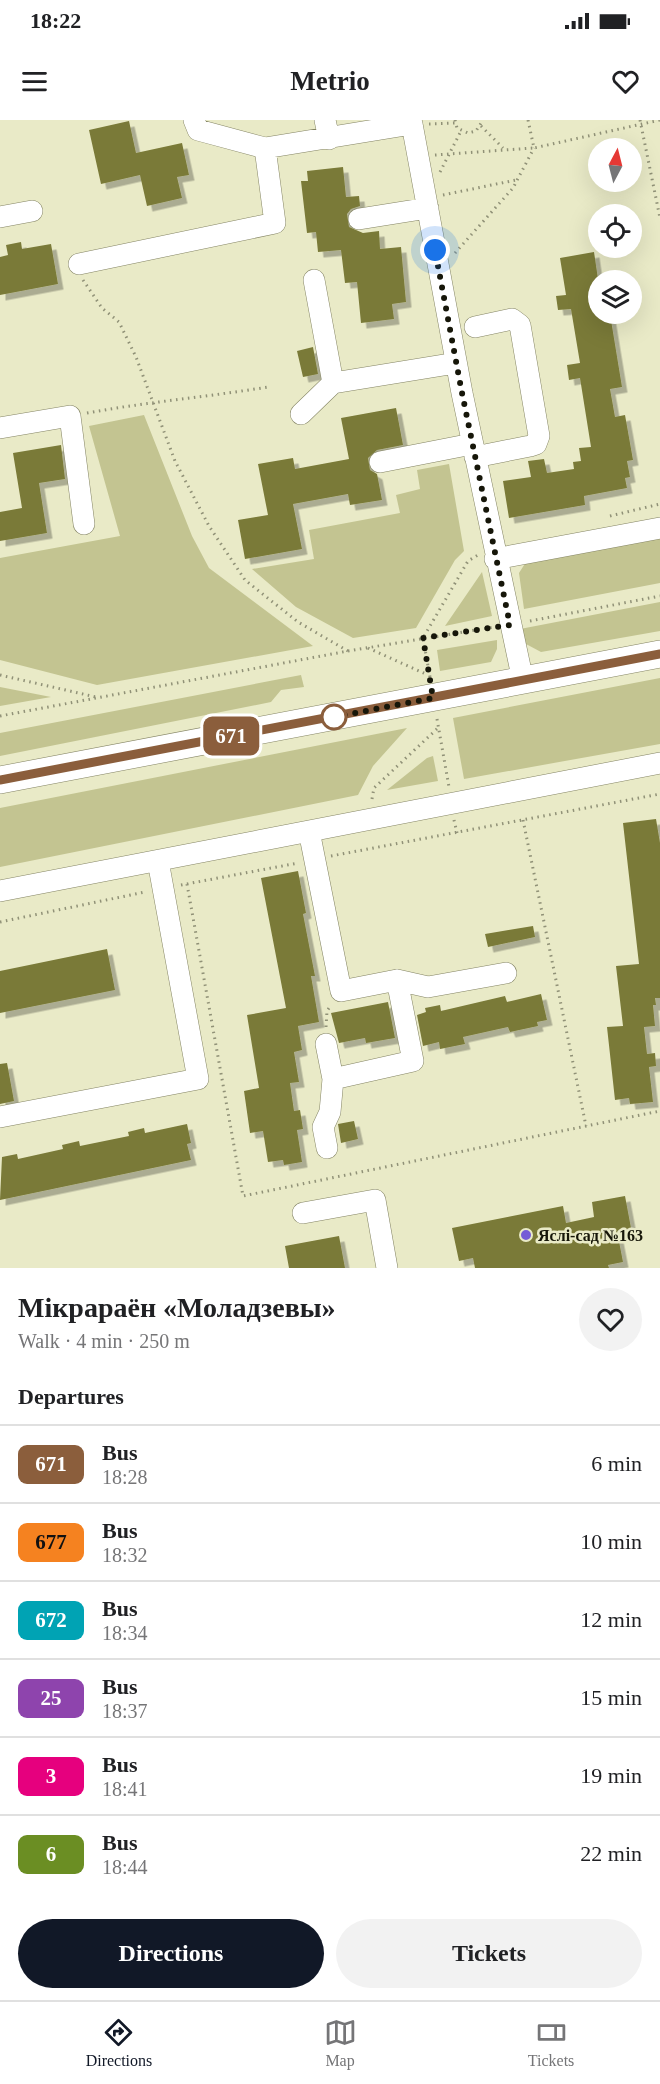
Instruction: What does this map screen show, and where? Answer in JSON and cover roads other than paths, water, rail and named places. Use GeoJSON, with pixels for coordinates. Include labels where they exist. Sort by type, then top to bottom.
{"type":"FeatureCollection","features":[{"type":"Feature","properties":{"kind":"main road"},"geometry":{"type":"LineString","coordinates":[[0,780],[431,687],[523,681],[660,654]]}},
{"type":"Feature","properties":{"kind":"lane"},"geometry":{"type":"LineString","coordinates":[[194,120],[198,130],[265,148],[327,130],[412,124],[418,156],[435,202],[439,270],[456,363],[495,559],[523,681]]}},
{"type":"Feature","properties":{"kind":"lane"},"geometry":{"type":"LineString","coordinates":[[79,264],[275,223],[265,148]]}},
{"type":"Feature","properties":{"kind":"lane"},"geometry":{"type":"LineString","coordinates":[[359,219],[435,202]]}},
{"type":"Feature","properties":{"kind":"lane"},"geometry":{"type":"LineString","coordinates":[[0,217],[32,212]]}},
{"type":"Feature","properties":{"kind":"lane"},"geometry":{"type":"LineString","coordinates":[[314,280],[333,383]]}},
{"type":"Feature","properties":{"kind":"lane"},"geometry":{"type":"LineString","coordinates":[[380,462],[536,444],[539,436],[520,325],[512,319],[475,327]]}},
{"type":"Feature","properties":{"kind":"lane"},"geometry":{"type":"LineString","coordinates":[[301,414],[333,383],[456,363]]}},
{"type":"Feature","properties":{"kind":"lane"},"geometry":{"type":"LineString","coordinates":[[0,428],[70,416],[84,524]]}},
{"type":"Feature","properties":{"kind":"lane"},"geometry":{"type":"LineString","coordinates":[[495,559],[660,528]]}},
{"type":"Feature","properties":{"kind":"lane"},"geometry":{"type":"LineString","coordinates":[[0,891],[660,763]]}},
{"type":"Feature","properties":{"kind":"lane"},"geometry":{"type":"LineString","coordinates":[[309,831],[341,991],[397,980],[428,987],[506,973]]}},
{"type":"Feature","properties":{"kind":"lane"},"geometry":{"type":"LineString","coordinates":[[0,1117],[198,1079],[158,861]]}},
{"type":"Feature","properties":{"kind":"lane"},"geometry":{"type":"LineString","coordinates":[[333,1079],[413,1061],[397,980]]}},
{"type":"Feature","properties":{"kind":"lane"},"geometry":{"type":"LineString","coordinates":[[326,1044],[333,1079],[330,1112],[323,1127],[327,1148]]}},
{"type":"Feature","properties":{"kind":"lane"},"geometry":{"type":"LineString","coordinates":[[303,1213],[375,1200],[387,1268]]}},
{"type":"Feature","properties":{"kind":"place","name":"Яслі-сад №163"},"geometry":{"type":"Point","coordinates":[526,1235]}}]}
